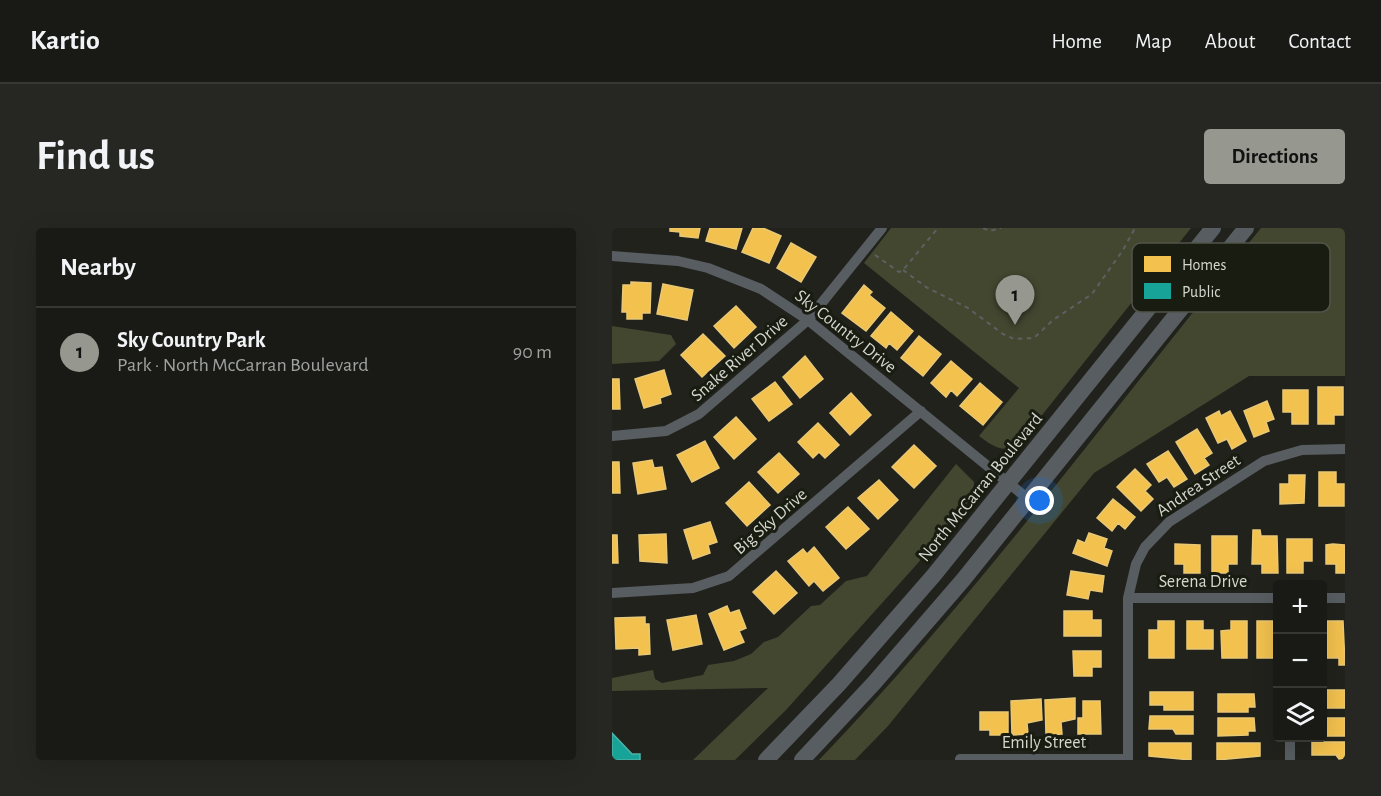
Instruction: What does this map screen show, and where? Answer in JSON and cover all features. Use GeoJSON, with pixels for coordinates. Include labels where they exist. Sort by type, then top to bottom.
{"type":"FeatureCollection","features":[{"type":"Feature","properties":{"kind":"main road","name":"North McCarran Boulevard"},"geometry":{"type":"LineString","coordinates":[[1201,243],[1213,228]]}},
{"type":"Feature","properties":{"kind":"main road"},"geometry":{"type":"LineString","coordinates":[[1234,243],[1246,228]]}},
{"type":"Feature","properties":{"kind":"main road","name":"North McCarran Boulevard"},"geometry":{"type":"LineString","coordinates":[[766,760],[879,640],[1145,312]]}},
{"type":"Feature","properties":{"kind":"main road"},"geometry":{"type":"LineString","coordinates":[[802,760],[919,633],[1178,312]]}},
{"type":"Feature","properties":{"kind":"street","name":"Snake River Drive"},"geometry":{"type":"LineString","coordinates":[[612,436],[647,434],[684,424],[699,414],[808,320],[882,228]]}},
{"type":"Feature","properties":{"kind":"street","name":"Sky Country Drive"},"geometry":{"type":"LineString","coordinates":[[612,256],[678,261],[708,268],[761,290],[808,320],[1028,498]]}},
{"type":"Feature","properties":{"kind":"street","name":"Big Sky Drive"},"geometry":{"type":"LineString","coordinates":[[612,593],[693,588],[729,576],[921,411]]}},
{"type":"Feature","properties":{"kind":"street","name":"Andrea Street"},"geometry":{"type":"LineString","coordinates":[[1128,759],[1128,598],[1136,564],[1145,547],[1169,522],[1264,461],[1302,450],[1345,449]]}},
{"type":"Feature","properties":{"kind":"street","name":"Serena Drive"},"geometry":{"type":"LineString","coordinates":[[1128,598],[1273,598]]}},
{"type":"Feature","properties":{"kind":"street"},"geometry":{"type":"LineString","coordinates":[[1327,598],[1345,598]]}},
{"type":"Feature","properties":{"kind":"street"},"geometry":{"type":"LineString","coordinates":[[1290,742],[1290,760]]}},
{"type":"Feature","properties":{"kind":"street","name":"Emily Street"},"geometry":{"type":"LineString","coordinates":[[960,759],[1128,759]]}},
{"type":"Feature","properties":{"kind":"path"},"geometry":{"type":"LineString","coordinates":[[875,255],[899,272],[938,228]]}},
{"type":"Feature","properties":{"kind":"path"},"geometry":{"type":"LineString","coordinates":[[983,228],[990,231],[1001,228]]}},
{"type":"Feature","properties":{"kind":"path"},"geometry":{"type":"LineString","coordinates":[[903,270],[926,287],[968,308],[1003,334],[1014,339],[1034,338],[1053,320],[1092,294],[1123,250],[1135,228]]}},
{"type":"Feature","properties":{"kind":"green space"},"geometry":{"type":"Polygon","coordinates":[[[891,228],[1191,228],[1179,243],[1132,243],[1132,302],[1023,439],[1006,449],[996,447],[979,436],[1019,388],[864,263],[891,228]]]}},
{"type":"Feature","properties":{"kind":"green space"},"geometry":{"type":"Polygon","coordinates":[[[1261,228],[1345,228],[1345,376],[1249,376],[1094,473],[888,726],[855,760],[819,760],[878,697],[991,566],[1193,312],[1330,312],[1330,243],[1249,243],[1261,228]]]}},
{"type":"Feature","properties":{"kind":"green space"},"geometry":{"type":"Polygon","coordinates":[[[612,326],[671,335],[676,344],[659,361],[612,364],[612,326]]]}},
{"type":"Feature","properties":{"kind":"green space"},"geometry":{"type":"Polygon","coordinates":[[[956,464],[974,482],[973,496],[918,563],[786,710],[735,760],[693,760],[768,688],[612,691],[612,678],[653,670],[655,679],[662,683],[703,675],[708,665],[734,661],[751,654],[764,642],[778,637],[811,606],[820,605],[846,581],[867,576],[956,464]]]}},
{"type":"Feature","properties":{"kind":"building: Homes"},"geometry":{"type":"Polygon","coordinates":[[[670,228],[700,228],[698,238],[680,236],[680,232],[670,231],[670,228]]]}},
{"type":"Feature","properties":{"kind":"building: Homes"},"geometry":{"type":"Polygon","coordinates":[[[710,228],[742,228],[736,249],[706,241],[710,228]]]}},
{"type":"Feature","properties":{"kind":"building: Homes"},"geometry":{"type":"Polygon","coordinates":[[[753,228],[763,228],[781,236],[769,263],[742,252],[753,228]]]}},
{"type":"Feature","properties":{"kind":"building: Homes"},"geometry":{"type":"Polygon","coordinates":[[[791,243],[816,257],[801,282],[777,268],[791,243]]]}},
{"type":"Feature","properties":{"kind":"building: Homes"},"geometry":{"type":"Polygon","coordinates":[[[631,282],[651,283],[650,313],[642,313],[642,319],[627,319],[627,312],[622,312],[623,285],[631,285],[631,282]]]}},
{"type":"Feature","properties":{"kind":"building: Homes"},"geometry":{"type":"Polygon","coordinates":[[[663,284],[693,290],[687,320],[657,314],[663,284]]]}},
{"type":"Feature","properties":{"kind":"building: Homes"},"geometry":{"type":"Polygon","coordinates":[[[864,285],[872,292],[869,295],[885,308],[866,331],[842,313],[864,285]]]}},
{"type":"Feature","properties":{"kind":"building: Homes"},"geometry":{"type":"Polygon","coordinates":[[[736,306],[756,327],[734,348],[714,326],[736,306]]]}},
{"type":"Feature","properties":{"kind":"building: Homes"},"geometry":{"type":"Polygon","coordinates":[[[891,312],[913,331],[897,350],[889,343],[886,348],[871,336],[891,312]]]}},
{"type":"Feature","properties":{"kind":"building: Homes"},"geometry":{"type":"Polygon","coordinates":[[[703,334],[725,356],[702,377],[681,355],[703,334]]]}},
{"type":"Feature","properties":{"kind":"building: Homes"},"geometry":{"type":"Polygon","coordinates":[[[919,336],[941,354],[923,376],[901,358],[919,336]]]}},
{"type":"Feature","properties":{"kind":"building: Homes"},"geometry":{"type":"Polygon","coordinates":[[[805,356],[823,379],[800,398],[783,377],[805,356]]]}},
{"type":"Feature","properties":{"kind":"building: Homes"},"geometry":{"type":"Polygon","coordinates":[[[951,361],[972,379],[957,396],[951,390],[946,397],[931,383],[951,361]]]}},
{"type":"Feature","properties":{"kind":"building: Homes"},"geometry":{"type":"Polygon","coordinates":[[[664,370],[671,394],[660,398],[661,403],[644,408],[635,379],[664,370]]]}},
{"type":"Feature","properties":{"kind":"building: Homes"},"geometry":{"type":"Polygon","coordinates":[[[612,379],[619,379],[620,409],[612,409],[612,379]]]}},
{"type":"Feature","properties":{"kind":"building: Homes"},"geometry":{"type":"Polygon","coordinates":[[[775,382],[792,404],[769,421],[752,399],[775,382]]]}},
{"type":"Feature","properties":{"kind":"building: Homes"},"geometry":{"type":"Polygon","coordinates":[[[980,383],[1002,402],[983,425],[960,406],[980,383]]]}},
{"type":"Feature","properties":{"kind":"building: Homes"},"geometry":{"type":"Polygon","coordinates":[[[1318,387],[1343,387],[1343,415],[1334,415],[1334,424],[1318,424],[1318,387]]]}},
{"type":"Feature","properties":{"kind":"building: Homes"},"geometry":{"type":"Polygon","coordinates":[[[1283,390],[1308,390],[1308,424],[1292,424],[1292,412],[1283,412],[1283,390]]]}},
{"type":"Feature","properties":{"kind":"building: Homes"},"geometry":{"type":"Polygon","coordinates":[[[851,393],[871,415],[850,435],[830,413],[851,393]]]}},
{"type":"Feature","properties":{"kind":"building: Homes"},"geometry":{"type":"Polygon","coordinates":[[[1267,401],[1274,419],[1266,422],[1269,431],[1254,437],[1244,411],[1267,401]]]}},
{"type":"Feature","properties":{"kind":"building: Homes"},"geometry":{"type":"Polygon","coordinates":[[[1219,411],[1221,416],[1230,411],[1246,441],[1232,449],[1227,439],[1218,443],[1206,418],[1219,411]]]}},
{"type":"Feature","properties":{"kind":"building: Homes"},"geometry":{"type":"Polygon","coordinates":[[[736,417],[756,439],[734,459],[714,437],[736,417]]]}},
{"type":"Feature","properties":{"kind":"building: Homes"},"geometry":{"type":"Polygon","coordinates":[[[818,423],[839,445],[825,458],[819,452],[813,458],[798,442],[818,423]]]}},
{"type":"Feature","properties":{"kind":"building: Homes"},"geometry":{"type":"Polygon","coordinates":[[[1197,429],[1212,453],[1204,458],[1209,465],[1195,474],[1176,442],[1197,429]]]}},
{"type":"Feature","properties":{"kind":"building: Homes"},"geometry":{"type":"Polygon","coordinates":[[[705,441],[719,468],[692,482],[677,455],[705,441]]]}},
{"type":"Feature","properties":{"kind":"building: Homes"},"geometry":{"type":"Polygon","coordinates":[[[914,445],[936,466],[914,488],[892,467],[914,445]]]}},
{"type":"Feature","properties":{"kind":"building: Homes"},"geometry":{"type":"Polygon","coordinates":[[[1168,451],[1187,479],[1174,487],[1167,477],[1159,482],[1147,464],[1168,451]]]}},
{"type":"Feature","properties":{"kind":"building: Homes"},"geometry":{"type":"Polygon","coordinates":[[[779,453],[799,474],[778,493],[758,472],[779,453]]]}},
{"type":"Feature","properties":{"kind":"building: Homes"},"geometry":{"type":"Polygon","coordinates":[[[652,460],[654,468],[662,467],[666,489],[638,494],[633,463],[652,460]]]}},
{"type":"Feature","properties":{"kind":"building: Homes"},"geometry":{"type":"Polygon","coordinates":[[[612,462],[619,462],[620,493],[612,493],[612,462]]]}},
{"type":"Feature","properties":{"kind":"building: Homes"},"geometry":{"type":"Polygon","coordinates":[[[1135,469],[1151,485],[1145,491],[1153,499],[1141,511],[1117,487],[1135,469]]]}},
{"type":"Feature","properties":{"kind":"building: Homes"},"geometry":{"type":"Polygon","coordinates":[[[1319,472],[1336,472],[1336,484],[1344,484],[1344,506],[1319,506],[1319,472]]]}},
{"type":"Feature","properties":{"kind":"building: Homes"},"geometry":{"type":"Polygon","coordinates":[[[1289,475],[1305,475],[1304,503],[1280,504],[1280,484],[1289,484],[1289,475]]]}},
{"type":"Feature","properties":{"kind":"building: Homes"},"geometry":{"type":"Polygon","coordinates":[[[879,480],[898,500],[878,519],[858,498],[879,480]]]}},
{"type":"Feature","properties":{"kind":"building: Homes"},"geometry":{"type":"Polygon","coordinates":[[[749,482],[770,505],[747,526],[726,503],[749,482]]]}},
{"type":"Feature","properties":{"kind":"building: Homes"},"geometry":{"type":"Polygon","coordinates":[[[1113,499],[1135,517],[1125,529],[1118,523],[1112,531],[1097,518],[1113,499]]]}},
{"type":"Feature","properties":{"kind":"building: Homes"},"geometry":{"type":"Polygon","coordinates":[[[848,507],[869,529],[846,549],[826,527],[848,507]]]}},
{"type":"Feature","properties":{"kind":"building: Homes"},"geometry":{"type":"Polygon","coordinates":[[[710,522],[717,542],[708,545],[710,553],[693,559],[684,530],[710,522]]]}},
{"type":"Feature","properties":{"kind":"building: Homes"},"geometry":{"type":"Polygon","coordinates":[[[1253,530],[1260,530],[1261,536],[1277,536],[1278,573],[1262,573],[1262,564],[1252,564],[1253,530]]]}},
{"type":"Feature","properties":{"kind":"building: Homes"},"geometry":{"type":"Polygon","coordinates":[[[1089,533],[1107,539],[1104,548],[1112,551],[1107,566],[1073,553],[1078,540],[1085,543],[1089,533]]]}},
{"type":"Feature","properties":{"kind":"building: Homes"},"geometry":{"type":"Polygon","coordinates":[[[666,534],[667,563],[640,561],[639,535],[666,534]]]}},
{"type":"Feature","properties":{"kind":"building: Homes"},"geometry":{"type":"Polygon","coordinates":[[[612,535],[617,535],[618,563],[612,563],[612,535]]]}},
{"type":"Feature","properties":{"kind":"building: Homes"},"geometry":{"type":"Polygon","coordinates":[[[1212,536],[1237,536],[1237,564],[1228,564],[1228,573],[1212,573],[1212,536]]]}},
{"type":"Feature","properties":{"kind":"building: Homes"},"geometry":{"type":"Polygon","coordinates":[[[1287,539],[1312,539],[1312,561],[1303,561],[1303,573],[1287,573],[1287,539]]]}},
{"type":"Feature","properties":{"kind":"building: Homes"},"geometry":{"type":"Polygon","coordinates":[[[1175,544],[1200,545],[1200,573],[1184,573],[1184,564],[1175,564],[1175,544]]]}},
{"type":"Feature","properties":{"kind":"building: Homes"},"geometry":{"type":"Polygon","coordinates":[[[1326,545],[1345,545],[1345,573],[1336,573],[1336,564],[1326,564],[1326,545]]]}},
{"type":"Feature","properties":{"kind":"building: Homes"},"geometry":{"type":"Polygon","coordinates":[[[814,547],[839,578],[823,591],[814,581],[809,586],[788,561],[803,549],[807,554],[814,547]]]}},
{"type":"Feature","properties":{"kind":"building: Homes"},"geometry":{"type":"Polygon","coordinates":[[[776,571],[797,593],[774,614],[753,592],[776,571]]]}},
{"type":"Feature","properties":{"kind":"building: Homes"},"geometry":{"type":"Polygon","coordinates":[[[1071,571],[1104,576],[1102,592],[1090,590],[1088,599],[1067,595],[1071,571]]]}},
{"type":"Feature","properties":{"kind":"building: Homes"},"geometry":{"type":"Polygon","coordinates":[[[727,606],[730,613],[739,610],[746,628],[739,631],[744,642],[724,650],[709,614],[727,606]]]}},
{"type":"Feature","properties":{"kind":"building: Homes"},"geometry":{"type":"Polygon","coordinates":[[[1064,611],[1092,611],[1092,620],[1101,620],[1101,636],[1064,636],[1064,611]]]}},
{"type":"Feature","properties":{"kind":"building: Homes"},"geometry":{"type":"Polygon","coordinates":[[[696,615],[702,644],[673,650],[667,620],[696,615]]]}},
{"type":"Feature","properties":{"kind":"building: Homes"},"geometry":{"type":"Polygon","coordinates":[[[645,617],[645,624],[649,624],[650,654],[639,655],[639,648],[616,649],[615,618],[645,617]]]}},
{"type":"Feature","properties":{"kind":"building: Homes"},"geometry":{"type":"Polygon","coordinates":[[[1158,621],[1174,621],[1174,658],[1149,658],[1149,630],[1158,630],[1158,621]]]}},
{"type":"Feature","properties":{"kind":"building: Homes"},"geometry":{"type":"Polygon","coordinates":[[[1187,621],[1203,621],[1203,630],[1213,630],[1213,649],[1187,649],[1187,621]]]}},
{"type":"Feature","properties":{"kind":"building: Homes"},"geometry":{"type":"Polygon","coordinates":[[[1231,621],[1247,621],[1247,658],[1222,658],[1221,631],[1231,630],[1231,621]]]}},
{"type":"Feature","properties":{"kind":"building: Homes"},"geometry":{"type":"Polygon","coordinates":[[[1257,621],[1273,621],[1273,658],[1257,658],[1257,621]]]}},
{"type":"Feature","properties":{"kind":"building: Homes"},"geometry":{"type":"Polygon","coordinates":[[[1327,621],[1343,621],[1345,665],[1339,665],[1339,658],[1327,658],[1327,621]]]}},
{"type":"Feature","properties":{"kind":"building: Homes"},"geometry":{"type":"Polygon","coordinates":[[[1073,651],[1101,651],[1101,667],[1092,667],[1092,676],[1074,676],[1073,651]]]}},
{"type":"Feature","properties":{"kind":"building: Homes"},"geometry":{"type":"Polygon","coordinates":[[[1327,690],[1345,690],[1345,708],[1327,708],[1327,690]]]}},
{"type":"Feature","properties":{"kind":"building: Homes"},"geometry":{"type":"Polygon","coordinates":[[[1150,692],[1193,692],[1193,710],[1164,710],[1164,705],[1150,705],[1150,692]]]}},
{"type":"Feature","properties":{"kind":"building: Homes"},"geometry":{"type":"Polygon","coordinates":[[[1218,694],[1254,694],[1255,707],[1248,707],[1248,712],[1218,712],[1218,694]]]}},
{"type":"Feature","properties":{"kind":"building: Homes"},"geometry":{"type":"Polygon","coordinates":[[[1075,698],[1075,719],[1061,722],[1062,734],[1046,735],[1045,700],[1075,698]]]}},
{"type":"Feature","properties":{"kind":"building: Homes"},"geometry":{"type":"Polygon","coordinates":[[[1041,699],[1042,720],[1027,723],[1028,734],[1012,735],[1011,701],[1041,699]]]}},
{"type":"Feature","properties":{"kind":"building: Homes"},"geometry":{"type":"Polygon","coordinates":[[[1083,701],[1100,701],[1101,734],[1078,734],[1078,718],[1083,718],[1083,701]]]}},
{"type":"Feature","properties":{"kind":"building: Homes"},"geometry":{"type":"Polygon","coordinates":[[[980,712],[1008,712],[1008,735],[990,735],[990,730],[980,730],[980,712]]]}},
{"type":"Feature","properties":{"kind":"building: Homes"},"geometry":{"type":"Polygon","coordinates":[[[1150,716],[1193,716],[1193,734],[1176,734],[1173,729],[1149,729],[1150,716]]]}},
{"type":"Feature","properties":{"kind":"building: Homes"},"geometry":{"type":"Polygon","coordinates":[[[1218,718],[1254,718],[1255,731],[1248,731],[1248,735],[1218,736],[1218,718]]]}},
{"type":"Feature","properties":{"kind":"building: Homes"},"geometry":{"type":"Polygon","coordinates":[[[1327,718],[1345,718],[1345,736],[1327,736],[1327,718]]]}},
{"type":"Feature","properties":{"kind":"building: Homes"},"geometry":{"type":"Polygon","coordinates":[[[1312,742],[1345,742],[1345,759],[1339,759],[1336,755],[1312,755],[1312,742]]]}},
{"type":"Feature","properties":{"kind":"building: Homes"},"geometry":{"type":"Polygon","coordinates":[[[1149,743],[1191,743],[1191,760],[1149,756],[1149,743]]]}},
{"type":"Feature","properties":{"kind":"building: Homes"},"geometry":{"type":"Polygon","coordinates":[[[1217,743],[1260,743],[1260,756],[1217,760],[1217,743]]]}},
{"type":"Feature","properties":{"kind":"building: Public"},"geometry":{"type":"Polygon","coordinates":[[[612,733],[632,754],[640,754],[640,760],[612,760],[612,733]]]}},
{"type":"Feature","properties":{"kind":"place","name":"Sky Country Park"},"geometry":{"type":"Point","coordinates":[1015,325]}}]}
